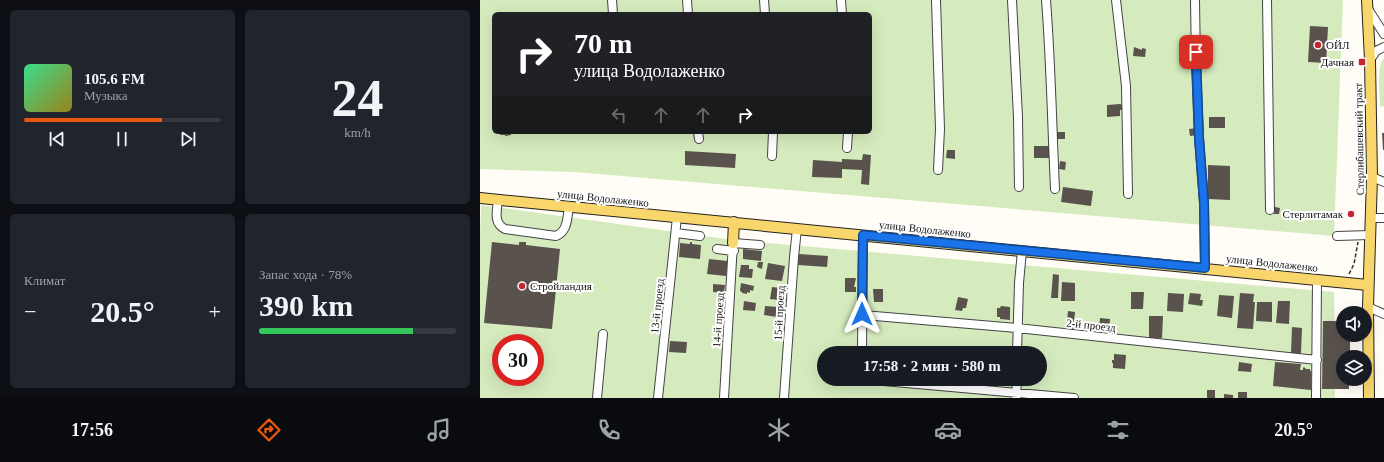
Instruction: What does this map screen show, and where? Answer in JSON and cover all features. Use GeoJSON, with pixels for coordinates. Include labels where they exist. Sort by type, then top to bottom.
{"type":"FeatureCollection","features":[{"type":"Feature","properties":{"kind":"main road","name":"Стерлибашевский тракт"},"geometry":{"type":"LineString","coordinates":[[1367,4],[1370,60],[1372,177],[1368,306]]}},
{"type":"Feature","properties":{"kind":"main road","name":"улица Водолаженко"},"geometry":{"type":"LineString","coordinates":[[480,198],[1368,285]]}},
{"type":"Feature","properties":{"kind":"main road"},"geometry":{"type":"LineString","coordinates":[[734,222],[734,247]]}},
{"type":"Feature","properties":{"kind":"main road","name":"Стерлибашевский тракт"},"geometry":{"type":"LineString","coordinates":[[1368,342],[1369,398]]}},
{"type":"Feature","properties":{"kind":"street"},"geometry":{"type":"LineString","coordinates":[[612,0],[613,12]]}},
{"type":"Feature","properties":{"kind":"street"},"geometry":{"type":"LineString","coordinates":[[687,0],[688,12]]}},
{"type":"Feature","properties":{"kind":"street"},"geometry":{"type":"LineString","coordinates":[[764,0],[765,12]]}},
{"type":"Feature","properties":{"kind":"street"},"geometry":{"type":"LineString","coordinates":[[841,0],[842,12]]}},
{"type":"Feature","properties":{"kind":"street"},"geometry":{"type":"LineString","coordinates":[[936,0],[940,129],[938,170]]}},
{"type":"Feature","properties":{"kind":"street"},"geometry":{"type":"LineString","coordinates":[[1012,0],[1018,117],[1019,187]]}},
{"type":"Feature","properties":{"kind":"street"},"geometry":{"type":"LineString","coordinates":[[1046,0],[1049,34],[1050,102],[1055,189]]}},
{"type":"Feature","properties":{"kind":"street"},"geometry":{"type":"LineString","coordinates":[[1116,0],[1126,86],[1128,194]]}},
{"type":"Feature","properties":{"kind":"street"},"geometry":{"type":"LineString","coordinates":[[1195,0],[1196,65],[1199,138],[1204,203],[1205,268]]}},
{"type":"Feature","properties":{"kind":"street"},"geometry":{"type":"LineString","coordinates":[[1267,0],[1270,210]]}},
{"type":"Feature","properties":{"kind":"street"},"geometry":{"type":"LineString","coordinates":[[1367,4],[1384,34]]}},
{"type":"Feature","properties":{"kind":"street"},"geometry":{"type":"LineString","coordinates":[[1370,60],[1376,51],[1384,47]]}},
{"type":"Feature","properties":{"kind":"street"},"geometry":{"type":"LineString","coordinates":[[772,156],[773,134]]}},
{"type":"Feature","properties":{"kind":"street"},"geometry":{"type":"LineString","coordinates":[[847,148],[848,134]]}},
{"type":"Feature","properties":{"kind":"street"},"geometry":{"type":"LineString","coordinates":[[1372,177],[1384,182]]}},
{"type":"Feature","properties":{"kind":"street"},"geometry":{"type":"LineString","coordinates":[[498,200],[496,220],[501,227],[505,229],[556,236],[566,227],[569,207]]}},
{"type":"Feature","properties":{"kind":"street","name":"13-й проезд"},"geometry":{"type":"LineString","coordinates":[[658,398],[678,217]]}},
{"type":"Feature","properties":{"kind":"street"},"geometry":{"type":"LineString","coordinates":[[1371,218],[1384,218]]}},
{"type":"Feature","properties":{"kind":"street","name":"15-й проезд"},"geometry":{"type":"LineString","coordinates":[[784,398],[797,228]]}},
{"type":"Feature","properties":{"kind":"street"},"geometry":{"type":"LineString","coordinates":[[676,233],[700,236]]}},
{"type":"Feature","properties":{"kind":"street"},"geometry":{"type":"LineString","coordinates":[[862,346],[863,235]]}},
{"type":"Feature","properties":{"kind":"street"},"geometry":{"type":"LineString","coordinates":[[1337,236],[1370,235]]}},
{"type":"Feature","properties":{"kind":"street"},"geometry":{"type":"LineString","coordinates":[[717,248],[760,245]]}},
{"type":"Feature","properties":{"kind":"street","name":"14-й проезд"},"geometry":{"type":"LineString","coordinates":[[724,398],[734,247]]}},
{"type":"Feature","properties":{"kind":"street"},"geometry":{"type":"LineString","coordinates":[[1017,346],[1019,283],[1022,251]]}},
{"type":"Feature","properties":{"kind":"street"},"geometry":{"type":"LineString","coordinates":[[1316,398],[1317,280]]}},
{"type":"Feature","properties":{"kind":"street"},"geometry":{"type":"LineString","coordinates":[[1372,309],[1384,314]]}},
{"type":"Feature","properties":{"kind":"street","name":"2-й проезд"},"geometry":{"type":"LineString","coordinates":[[862,314],[1018,328],[1317,360]]}},
{"type":"Feature","properties":{"kind":"street"},"geometry":{"type":"LineString","coordinates":[[597,398],[603,334]]}},
{"type":"Feature","properties":{"kind":"street"},"geometry":{"type":"LineString","coordinates":[[929,386],[1016,395],[1074,398]]}},
{"type":"Feature","properties":{"kind":"green space"},"geometry":{"type":"Polygon","coordinates":[[[480,0],[1343,0],[1334,236],[575,172],[480,169],[480,0]]]}},
{"type":"Feature","properties":{"kind":"green space"},"geometry":{"type":"Polygon","coordinates":[[[1384,58],[1384,106],[1380,107],[1379,74],[1384,58]]]}},
{"type":"Feature","properties":{"kind":"green space"},"geometry":{"type":"Polygon","coordinates":[[[481,205],[733,240],[1334,292],[1335,398],[480,398],[481,205]]]}},
{"type":"Feature","properties":{"kind":"building","name":"ОЙЛ"},"geometry":{"type":"Polygon","coordinates":[[[1310,26],[1328,27],[1326,63],[1308,62],[1310,26]]]}},
{"type":"Feature","properties":{"kind":"building"},"geometry":{"type":"Polygon","coordinates":[[[1134,47],[1142,50],[1142,48],[1146,49],[1145,57],[1133,56],[1134,47]]]}},
{"type":"Feature","properties":{"kind":"building"},"geometry":{"type":"Polygon","coordinates":[[[1107,105],[1123,105],[1123,110],[1120,110],[1120,116],[1107,117],[1107,105]]]}},
{"type":"Feature","properties":{"kind":"building"},"geometry":{"type":"Polygon","coordinates":[[[1209,117],[1225,117],[1225,128],[1209,128],[1209,117]]]}},
{"type":"Feature","properties":{"kind":"building"},"geometry":{"type":"Polygon","coordinates":[[[1197,128],[1197,135],[1190,136],[1189,129],[1197,128]]]}},
{"type":"Feature","properties":{"kind":"building"},"geometry":{"type":"Polygon","coordinates":[[[1056,132],[1065,132],[1065,139],[1056,139],[1056,132]]]}},
{"type":"Feature","properties":{"kind":"building"},"geometry":{"type":"Polygon","coordinates":[[[1382,133],[1384,133],[1384,150],[1383,150],[1382,133]]]}},
{"type":"Feature","properties":{"kind":"building"},"geometry":{"type":"Polygon","coordinates":[[[500,134],[511,134],[505,136],[500,134]]]}},
{"type":"Feature","properties":{"kind":"building"},"geometry":{"type":"Polygon","coordinates":[[[1034,146],[1049,146],[1049,158],[1034,158],[1034,146]]]}},
{"type":"Feature","properties":{"kind":"building"},"geometry":{"type":"Polygon","coordinates":[[[947,150],[955,150],[955,159],[946,158],[947,150]]]}},
{"type":"Feature","properties":{"kind":"building"},"geometry":{"type":"Polygon","coordinates":[[[685,151],[736,154],[735,168],[685,165],[685,151]]]}},
{"type":"Feature","properties":{"kind":"building"},"geometry":{"type":"Polygon","coordinates":[[[863,154],[871,155],[869,185],[861,184],[862,170],[842,169],[842,178],[812,177],[813,160],[842,162],[842,159],[862,160],[863,154]]]}},
{"type":"Feature","properties":{"kind":"building"},"geometry":{"type":"Polygon","coordinates":[[[1060,161],[1066,162],[1065,170],[1059,169],[1060,161]]]}},
{"type":"Feature","properties":{"kind":"building"},"geometry":{"type":"Polygon","coordinates":[[[1208,165],[1230,166],[1230,200],[1208,199],[1208,165]]]}},
{"type":"Feature","properties":{"kind":"building"},"geometry":{"type":"Polygon","coordinates":[[[1063,187],[1093,191],[1091,206],[1061,202],[1063,187]]]}},
{"type":"Feature","properties":{"kind":"building"},"geometry":{"type":"Polygon","coordinates":[[[1275,207],[1280,208],[1279,214],[1274,214],[1275,207]]]}},
{"type":"Feature","properties":{"kind":"building","name":"Стройландия"},"geometry":{"type":"Polygon","coordinates":[[[492,242],[519,245],[519,242],[526,242],[526,245],[560,249],[552,329],[484,323],[492,242]]]}},
{"type":"Feature","properties":{"kind":"building"},"geometry":{"type":"Polygon","coordinates":[[[690,242],[692,242],[692,244],[701,245],[700,259],[679,257],[680,243],[690,244],[690,242]]]}},
{"type":"Feature","properties":{"kind":"building"},"geometry":{"type":"Polygon","coordinates":[[[743,249],[762,251],[761,261],[743,259],[743,249]]]}},
{"type":"Feature","properties":{"kind":"building"},"geometry":{"type":"Polygon","coordinates":[[[799,254],[828,256],[827,267],[798,265],[799,254]]]}},
{"type":"Feature","properties":{"kind":"building"},"geometry":{"type":"Polygon","coordinates":[[[709,259],[728,261],[726,276],[707,274],[709,259]]]}},
{"type":"Feature","properties":{"kind":"building"},"geometry":{"type":"Polygon","coordinates":[[[758,262],[763,262],[762,269],[757,267],[758,262]]]}},
{"type":"Feature","properties":{"kind":"building"},"geometry":{"type":"Polygon","coordinates":[[[768,263],[785,266],[782,281],[765,279],[768,263]]]}},
{"type":"Feature","properties":{"kind":"building"},"geometry":{"type":"Polygon","coordinates":[[[741,265],[749,265],[749,269],[753,269],[752,278],[739,277],[741,265]]]}},
{"type":"Feature","properties":{"kind":"building"},"geometry":{"type":"Polygon","coordinates":[[[1053,274],[1059,275],[1058,298],[1051,298],[1053,274]]]}},
{"type":"Feature","properties":{"kind":"building"},"geometry":{"type":"Polygon","coordinates":[[[845,278],[856,278],[854,287],[856,287],[856,292],[845,292],[845,278]]]}},
{"type":"Feature","properties":{"kind":"building"},"geometry":{"type":"Polygon","coordinates":[[[1062,282],[1075,283],[1075,301],[1061,301],[1062,282]]]}},
{"type":"Feature","properties":{"kind":"building"},"geometry":{"type":"Polygon","coordinates":[[[741,283],[754,286],[753,291],[750,290],[750,293],[747,292],[747,294],[742,293],[740,291],[741,283]]]}},
{"type":"Feature","properties":{"kind":"building"},"geometry":{"type":"Polygon","coordinates":[[[713,284],[725,285],[724,293],[713,292],[713,284]]]}},
{"type":"Feature","properties":{"kind":"building"},"geometry":{"type":"Polygon","coordinates":[[[772,287],[781,288],[779,300],[770,299],[772,287]]]}},
{"type":"Feature","properties":{"kind":"building"},"geometry":{"type":"Polygon","coordinates":[[[873,289],[883,289],[883,302],[874,302],[873,289]]]}},
{"type":"Feature","properties":{"kind":"building"},"geometry":{"type":"Polygon","coordinates":[[[1131,292],[1144,292],[1143,309],[1131,309],[1131,292]]]}},
{"type":"Feature","properties":{"kind":"building"},"geometry":{"type":"Polygon","coordinates":[[[1168,293],[1184,294],[1183,312],[1167,311],[1168,293]]]}},
{"type":"Feature","properties":{"kind":"building"},"geometry":{"type":"Polygon","coordinates":[[[1190,293],[1201,294],[1200,300],[1203,300],[1202,306],[1188,304],[1190,293]]]}},
{"type":"Feature","properties":{"kind":"building"},"geometry":{"type":"Polygon","coordinates":[[[1240,293],[1254,294],[1253,302],[1255,302],[1253,329],[1237,328],[1240,293]]]}},
{"type":"Feature","properties":{"kind":"building"},"geometry":{"type":"Polygon","coordinates":[[[1219,295],[1234,296],[1232,318],[1217,316],[1219,295]]]}},
{"type":"Feature","properties":{"kind":"building"},"geometry":{"type":"Polygon","coordinates":[[[958,297],[968,299],[966,308],[963,308],[962,311],[955,310],[958,297]]]}},
{"type":"Feature","properties":{"kind":"building"},"geometry":{"type":"Polygon","coordinates":[[[744,301],[756,303],[755,311],[743,310],[744,301]]]}},
{"type":"Feature","properties":{"kind":"building"},"geometry":{"type":"Polygon","coordinates":[[[1278,301],[1290,301],[1289,324],[1276,323],[1278,301]]]}},
{"type":"Feature","properties":{"kind":"building"},"geometry":{"type":"Polygon","coordinates":[[[1257,302],[1272,302],[1272,322],[1256,321],[1257,302]]]}},
{"type":"Feature","properties":{"kind":"building"},"geometry":{"type":"Polygon","coordinates":[[[765,306],[778,307],[777,317],[764,315],[765,306]]]}},
{"type":"Feature","properties":{"kind":"building"},"geometry":{"type":"Polygon","coordinates":[[[1001,306],[1010,307],[1010,320],[1000,319],[1000,317],[997,317],[997,308],[1000,308],[1001,306]]]}},
{"type":"Feature","properties":{"kind":"building"},"geometry":{"type":"Polygon","coordinates":[[[1068,311],[1075,312],[1073,331],[1066,330],[1068,311]]]}},
{"type":"Feature","properties":{"kind":"building"},"geometry":{"type":"Polygon","coordinates":[[[1149,316],[1163,316],[1162,338],[1149,338],[1149,316]]]}},
{"type":"Feature","properties":{"kind":"building"},"geometry":{"type":"Polygon","coordinates":[[[1100,318],[1110,319],[1109,330],[1099,329],[1100,318]]]}},
{"type":"Feature","properties":{"kind":"building"},"geometry":{"type":"Polygon","coordinates":[[[1323,321],[1336,321],[1336,342],[1350,342],[1350,350],[1336,350],[1336,386],[1349,386],[1349,389],[1322,389],[1323,321]]]}},
{"type":"Feature","properties":{"kind":"building"},"geometry":{"type":"Polygon","coordinates":[[[1292,327],[1302,328],[1301,353],[1291,353],[1292,327]]]}},
{"type":"Feature","properties":{"kind":"building"},"geometry":{"type":"Polygon","coordinates":[[[670,341],[687,342],[686,353],[669,352],[670,341]]]}},
{"type":"Feature","properties":{"kind":"building"},"geometry":{"type":"Polygon","coordinates":[[[1114,354],[1126,355],[1125,369],[1113,368],[1112,360],[1114,360],[1114,354]]]}},
{"type":"Feature","properties":{"kind":"building"},"geometry":{"type":"Polygon","coordinates":[[[1239,362],[1252,364],[1251,372],[1238,371],[1239,362]]]}},
{"type":"Feature","properties":{"kind":"building"},"geometry":{"type":"Polygon","coordinates":[[[1275,362],[1301,364],[1300,370],[1303,370],[1304,367],[1306,369],[1310,369],[1311,390],[1273,386],[1275,362]]]}},
{"type":"Feature","properties":{"kind":"building"},"geometry":{"type":"Polygon","coordinates":[[[1207,390],[1215,390],[1215,398],[1207,398],[1207,390]]]}},
{"type":"Feature","properties":{"kind":"building"},"geometry":{"type":"Polygon","coordinates":[[[1238,392],[1247,392],[1247,398],[1238,398],[1238,392]]]}},
{"type":"Feature","properties":{"kind":"building"},"geometry":{"type":"Polygon","coordinates":[[[1224,394],[1233,395],[1233,398],[1224,398],[1224,394]]]}},
{"type":"Feature","properties":{"kind":"place","name":"ОЙЛ"},"geometry":{"type":"Point","coordinates":[1318,45]}},
{"type":"Feature","properties":{"kind":"place","name":"Дачная"},"geometry":{"type":"Point","coordinates":[1362,62]}},
{"type":"Feature","properties":{"kind":"place","name":"Стерлитамак"},"geometry":{"type":"Point","coordinates":[1351,214]}},
{"type":"Feature","properties":{"kind":"place","name":"Стройландия"},"geometry":{"type":"Point","coordinates":[522,286]}},
{"type":"Feature","properties":{"kind":"route"},"geometry":{"type":"LineString","coordinates":[[862,314],[863,235],[1205,268],[1204,203],[1199,138],[1196,52]]}}]}
